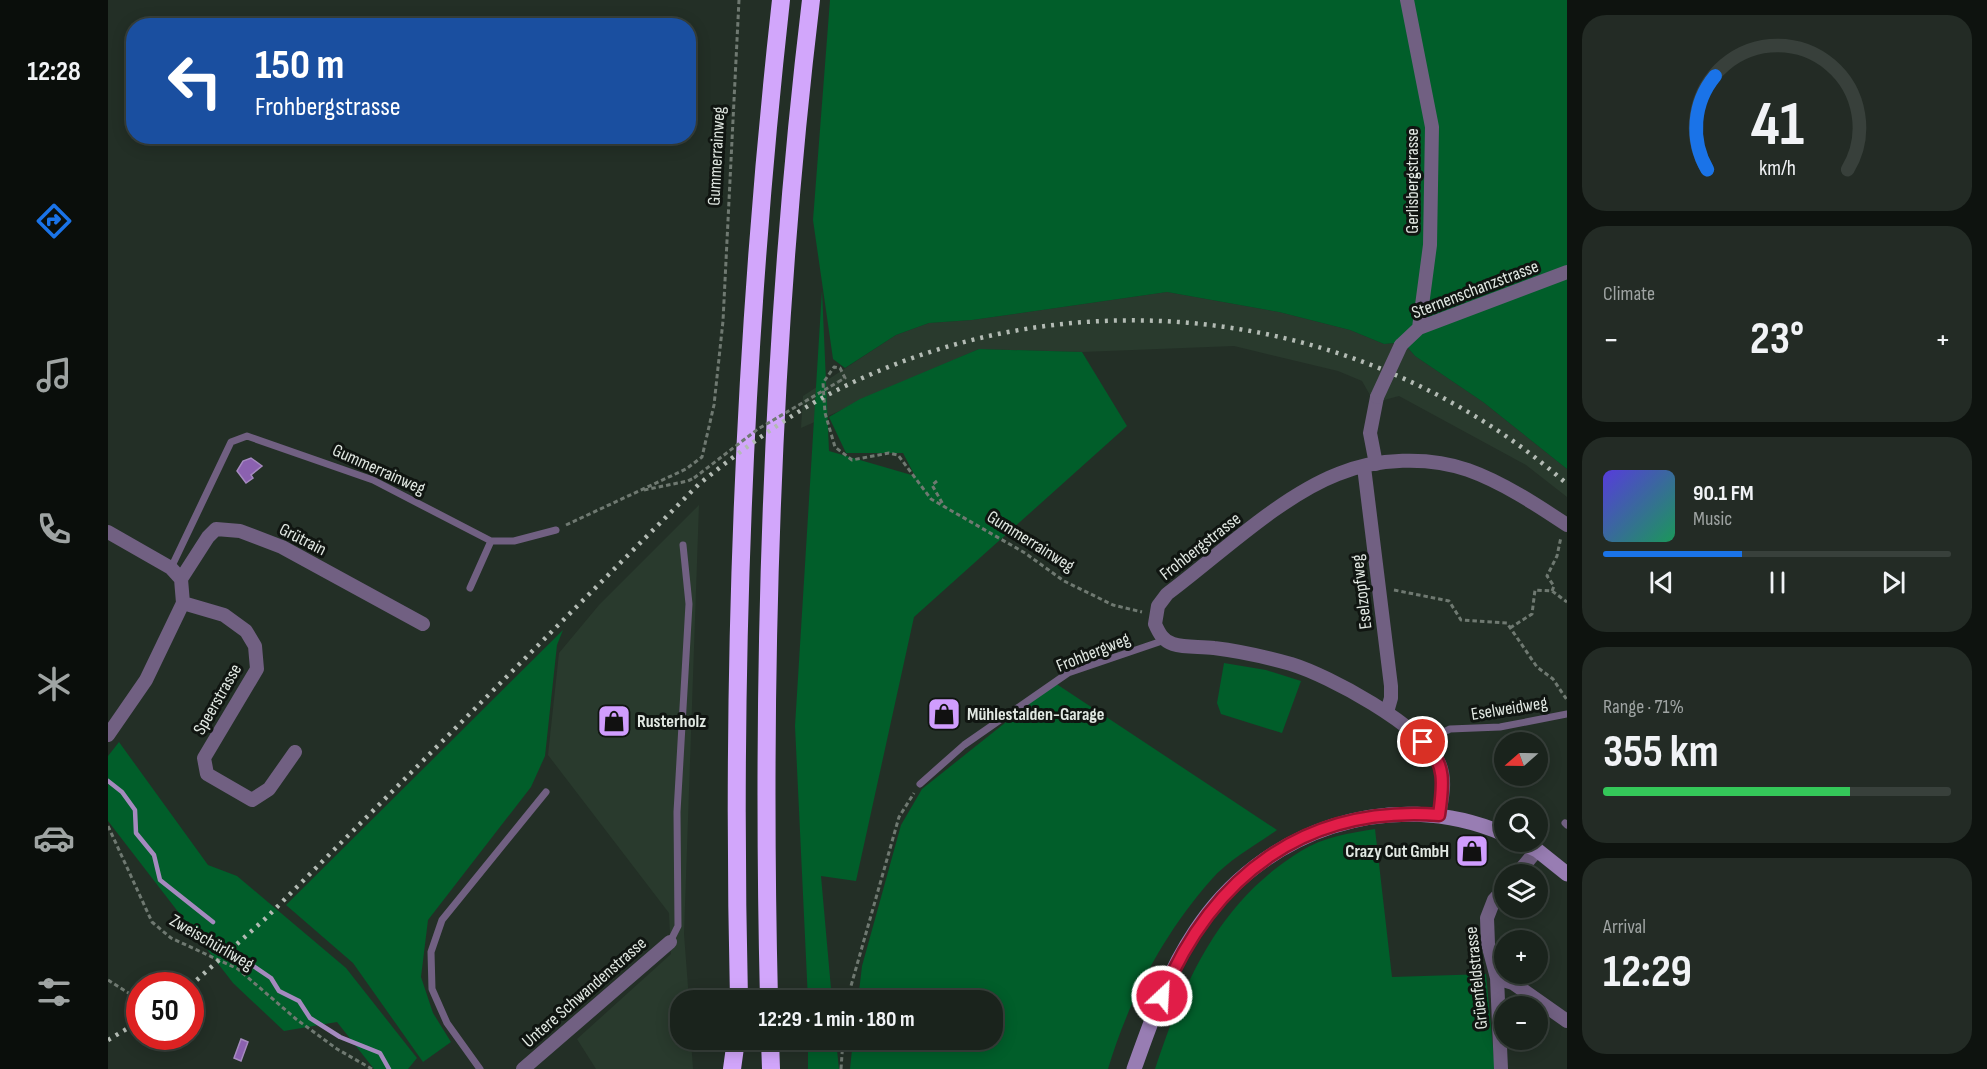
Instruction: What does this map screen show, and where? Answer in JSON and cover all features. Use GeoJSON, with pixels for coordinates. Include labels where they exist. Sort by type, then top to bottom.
{"type":"FeatureCollection","features":[{"type":"Feature","properties":{"kind":"highway"},"geometry":{"type":"LineString","coordinates":[[739,990],[737,690],[743,498],[761,202],[781,0]]}},
{"type":"Feature","properties":{"kind":"highway"},"geometry":{"type":"LineString","coordinates":[[769,990],[766,791],[771,529],[784,292],[811,0]]}},
{"type":"Feature","properties":{"kind":"highway"},"geometry":{"type":"LineString","coordinates":[[732,1069],[736,1050]]}},
{"type":"Feature","properties":{"kind":"highway"},"geometry":{"type":"LineString","coordinates":[[739,1050],[742,1069]]}},
{"type":"Feature","properties":{"kind":"highway"},"geometry":{"type":"LineString","coordinates":[[770,1050],[771,1069]]}},
{"type":"Feature","properties":{"kind":"main road"},"geometry":{"type":"LineString","coordinates":[[1134,1069],[1157,1008],[1196,930],[1223,897],[1251,870],[1298,839],[1340,823],[1384,815],[1439,815],[1476,823],[1494,830]]}},
{"type":"Feature","properties":{"kind":"main road"},"geometry":{"type":"LineString","coordinates":[[1540,852],[1567,874]]}},
{"type":"Feature","properties":{"kind":"street","name":"Gerlisbergstrasse"},"geometry":{"type":"LineString","coordinates":[[1407,0],[1432,127],[1430,245],[1419,328]]}},
{"type":"Feature","properties":{"kind":"street","name":"Sternenschanzstrasse"},"geometry":{"type":"LineString","coordinates":[[1377,397],[1401,345],[1419,328],[1567,272]]}},
{"type":"Feature","properties":{"kind":"street","name":"Eselzopfweg"},"geometry":{"type":"LineString","coordinates":[[1377,397],[1370,433],[1370,465],[1379,587],[1391,698],[1387,712]]}},
{"type":"Feature","properties":{"kind":"street","name":"Frohbergstrasse"},"geometry":{"type":"LineString","coordinates":[[1155,615],[1167,594],[1266,518],[1338,474],[1370,465],[1430,462],[1467,469],[1521,496],[1566,524]]}},
{"type":"Feature","properties":{"kind":"street","name":"Grütrain"},"geometry":{"type":"LineString","coordinates":[[181,579],[208,537],[216,529],[240,531],[282,547],[423,624]]}},
{"type":"Feature","properties":{"kind":"street"},"geometry":{"type":"LineString","coordinates":[[108,532],[171,568],[181,579],[183,603],[146,680],[108,735]]}},
{"type":"Feature","properties":{"kind":"street","name":"Speerstrasse"},"geometry":{"type":"LineString","coordinates":[[183,603],[224,615],[246,631],[255,646],[256,669],[204,758],[207,774],[252,800],[269,789],[295,752]]}},
{"type":"Feature","properties":{"kind":"street"},"geometry":{"type":"LineString","coordinates":[[1155,615],[1155,624],[1165,640],[1173,644],[1214,647],[1292,665],[1326,678],[1387,712],[1423,742],[1439,762],[1443,777],[1439,815]]}},
{"type":"Feature","properties":{"kind":"street"},"geometry":{"type":"LineString","coordinates":[[1526,864],[1535,852]]}},
{"type":"Feature","properties":{"kind":"street","name":"Grüenfeldstrasse"},"geometry":{"type":"LineString","coordinates":[[1494,900],[1486,918],[1488,944],[1494,967]]}},
{"type":"Feature","properties":{"kind":"street","name":"Untere Schwandenstrasse"},"geometry":{"type":"LineString","coordinates":[[523,1069],[670,942]]}},
{"type":"Feature","properties":{"kind":"street","name":"Grüenfeldstrasse"},"geometry":{"type":"LineString","coordinates":[[1497,984],[1501,1069]]}},
{"type":"Feature","properties":{"kind":"street"},"geometry":{"type":"LineString","coordinates":[[1514,984],[1567,1021]]}},
{"type":"Feature","properties":{"kind":"lane","name":"Gummerrainweg"},"geometry":{"type":"LineString","coordinates":[[171,568],[231,442],[247,436],[373,480],[492,540],[514,541],[556,530]]}},
{"type":"Feature","properties":{"kind":"lane"},"geometry":{"type":"LineString","coordinates":[[470,588],[492,540]]}},
{"type":"Feature","properties":{"kind":"lane"},"geometry":{"type":"LineString","coordinates":[[670,942],[678,926],[677,812],[689,604],[683,545]]}},
{"type":"Feature","properties":{"kind":"lane","name":"Frohbergweg"},"geometry":{"type":"LineString","coordinates":[[920,784],[964,745],[1068,673],[1165,640]]}},
{"type":"Feature","properties":{"kind":"lane","name":"Eselweidweg"},"geometry":{"type":"LineString","coordinates":[[1423,742],[1449,729],[1500,727],[1567,714]]}},
{"type":"Feature","properties":{"kind":"lane"},"geometry":{"type":"LineString","coordinates":[[480,1069],[447,1023],[432,989],[430,952],[442,920],[546,792]]}},
{"type":"Feature","properties":{"kind":"path","name":"Gummerrainweg"},"geometry":{"type":"LineString","coordinates":[[556,530],[686,469],[702,457],[714,405],[723,321],[740,0]]}},
{"type":"Feature","properties":{"kind":"path","name":"Gummerrainweg"},"geometry":{"type":"LineString","coordinates":[[640,490],[694,478],[758,429],[838,382],[845,378],[840,368],[834,367],[824,382],[825,413],[835,447],[852,460],[890,453],[898,455],[922,490],[945,508],[1025,553],[1064,581],[1113,605],[1155,615]]}},
{"type":"Feature","properties":{"kind":"path"},"geometry":{"type":"LineString","coordinates":[[937,481],[932,485],[945,508]]}},
{"type":"Feature","properties":{"kind":"path"},"geometry":{"type":"LineString","coordinates":[[1552,591],[1554,586],[1547,576],[1557,556],[1566,524]]}},
{"type":"Feature","properties":{"kind":"path"},"geometry":{"type":"LineString","coordinates":[[1379,587],[1449,601],[1461,620],[1507,623],[1537,667],[1553,679],[1567,700]]}},
{"type":"Feature","properties":{"kind":"path"},"geometry":{"type":"LineString","coordinates":[[1510,628],[1532,614],[1535,590],[1552,591],[1567,602]]}},
{"type":"Feature","properties":{"kind":"path"},"geometry":{"type":"LineString","coordinates":[[850,990],[899,817],[920,784]]}},
{"type":"Feature","properties":{"kind":"path","name":"Zweischürliweg"},"geometry":{"type":"LineString","coordinates":[[108,826],[138,896],[153,922],[171,938],[238,969],[296,1019],[337,1049],[372,1069]]}},
{"type":"Feature","properties":{"kind":"path"},"geometry":{"type":"LineString","coordinates":[[108,980],[126,991]]}},
{"type":"Feature","properties":{"kind":"path"},"geometry":{"type":"LineString","coordinates":[[841,1069],[842,1050]]}},
{"type":"Feature","properties":{"kind":"shaded area"},"geometry":{"type":"Polygon","coordinates":[[[1167,292],[1279,312],[1350,330],[1384,344],[1395,343],[1408,348],[1415,356],[1483,402],[1567,469],[1567,497],[1526,465],[1399,396],[1384,400],[1370,395],[1362,381],[1338,371],[1234,346],[1082,352],[979,349],[801,428],[803,396],[896,335],[929,323],[972,320],[1167,292]]]}},
{"type":"Feature","properties":{"kind":"shaded area"},"geometry":{"type":"Polygon","coordinates":[[[251,458],[262,466],[251,475],[253,478],[246,483],[237,471],[243,461],[251,458]]]}},
{"type":"Feature","properties":{"kind":"shaded area"},"geometry":{"type":"Polygon","coordinates":[[[699,505],[684,934],[688,990],[670,990],[670,1050],[692,1050],[693,1069],[596,1069],[577,1039],[671,954],[669,913],[548,755],[559,653],[599,605],[699,505]]]}},
{"type":"Feature","properties":{"kind":"shaded area"},"geometry":{"type":"Polygon","coordinates":[[[241,1039],[248,1042],[241,1061],[234,1058],[241,1039]]]}},
{"type":"Feature","properties":{"kind":"green space"},"geometry":{"type":"Polygon","coordinates":[[[830,0],[1567,0],[1567,469],[1483,402],[1415,356],[1408,348],[1395,343],[1384,344],[1350,330],[1279,312],[1167,292],[972,320],[929,323],[896,335],[845,368],[833,359],[813,220],[830,0]]]}},
{"type":"Feature","properties":{"kind":"green space"},"geometry":{"type":"Polygon","coordinates":[[[822,290],[829,451],[915,476],[903,453],[846,453],[829,417],[860,399],[979,349],[1082,352],[1127,426],[914,617],[856,881],[821,876],[831,990],[808,990],[795,726],[822,290]]]}},
{"type":"Feature","properties":{"kind":"green space"},"geometry":{"type":"Polygon","coordinates":[[[563,630],[557,645],[545,756],[531,787],[428,920],[421,977],[433,1013],[451,1042],[423,1062],[353,963],[286,905],[563,630]]]}},
{"type":"Feature","properties":{"kind":"green space"},"geometry":{"type":"Polygon","coordinates":[[[1224,663],[1266,670],[1301,681],[1282,733],[1221,714],[1217,703],[1224,663]]]}},
{"type":"Feature","properties":{"kind":"green space"},"geometry":{"type":"Polygon","coordinates":[[[1055,683],[1277,830],[1234,859],[1218,873],[1178,922],[1137,993],[1108,1069],[850,1069],[852,1050],[1003,1050],[1003,990],[859,990],[862,966],[901,825],[922,789],[1055,683]]]}},
{"type":"Feature","properties":{"kind":"green space"},"geometry":{"type":"Polygon","coordinates":[[[119,742],[208,865],[237,876],[346,968],[417,1058],[408,1069],[374,1069],[337,1022],[284,1031],[233,983],[108,821],[108,756],[119,742]]]}},
{"type":"Feature","properties":{"kind":"green space"},"geometry":{"type":"Polygon","coordinates":[[[1375,829],[1392,977],[1486,974],[1495,1069],[1155,1069],[1166,1036],[1192,975],[1226,919],[1248,894],[1272,871],[1309,846],[1337,836],[1375,829]]]}},
{"type":"Feature","properties":{"kind":"green space"},"geometry":{"type":"Polygon","coordinates":[[[808,1050],[837,1050],[839,1069],[808,1069],[808,1050]]]}},
{"type":"Feature","properties":{"kind":"waterway"},"geometry":{"type":"LineString","coordinates":[[108,781],[122,792],[135,810],[136,833],[154,855],[160,880],[213,922]]}},
{"type":"Feature","properties":{"kind":"waterway"},"geometry":{"type":"LineString","coordinates":[[249,963],[271,978],[279,991],[299,1001],[310,1018],[340,1037],[380,1053],[389,1069]]}},
{"type":"Feature","properties":{"kind":"railway"},"geometry":{"type":"LineString","coordinates":[[204,973],[266,918],[699,484],[756,440],[837,390],[948,346],[1041,327],[1135,320],[1228,327],[1320,347],[1408,380],[1491,426],[1567,484]]}},
{"type":"Feature","properties":{"kind":"railway"},"geometry":{"type":"LineString","coordinates":[[108,1040],[126,1029]]}},
{"type":"Feature","properties":{"kind":"place","name":"Mühlestalden-Garage"},"geometry":{"type":"Point","coordinates":[944,714]}},
{"type":"Feature","properties":{"kind":"place","name":"Rusterholz"},"geometry":{"type":"Point","coordinates":[614,721]}},
{"type":"Feature","properties":{"kind":"place","name":"Crazy Cut GmbH"},"geometry":{"type":"Point","coordinates":[1472,851]}},
{"type":"Feature","properties":{"kind":"route"},"geometry":{"type":"LineString","coordinates":[[1162,996],[1196,930],[1223,897],[1251,870],[1277,851],[1317,830],[1340,823],[1392,814],[1439,815],[1444,785],[1443,777],[1439,762],[1423,742]]}}]}
